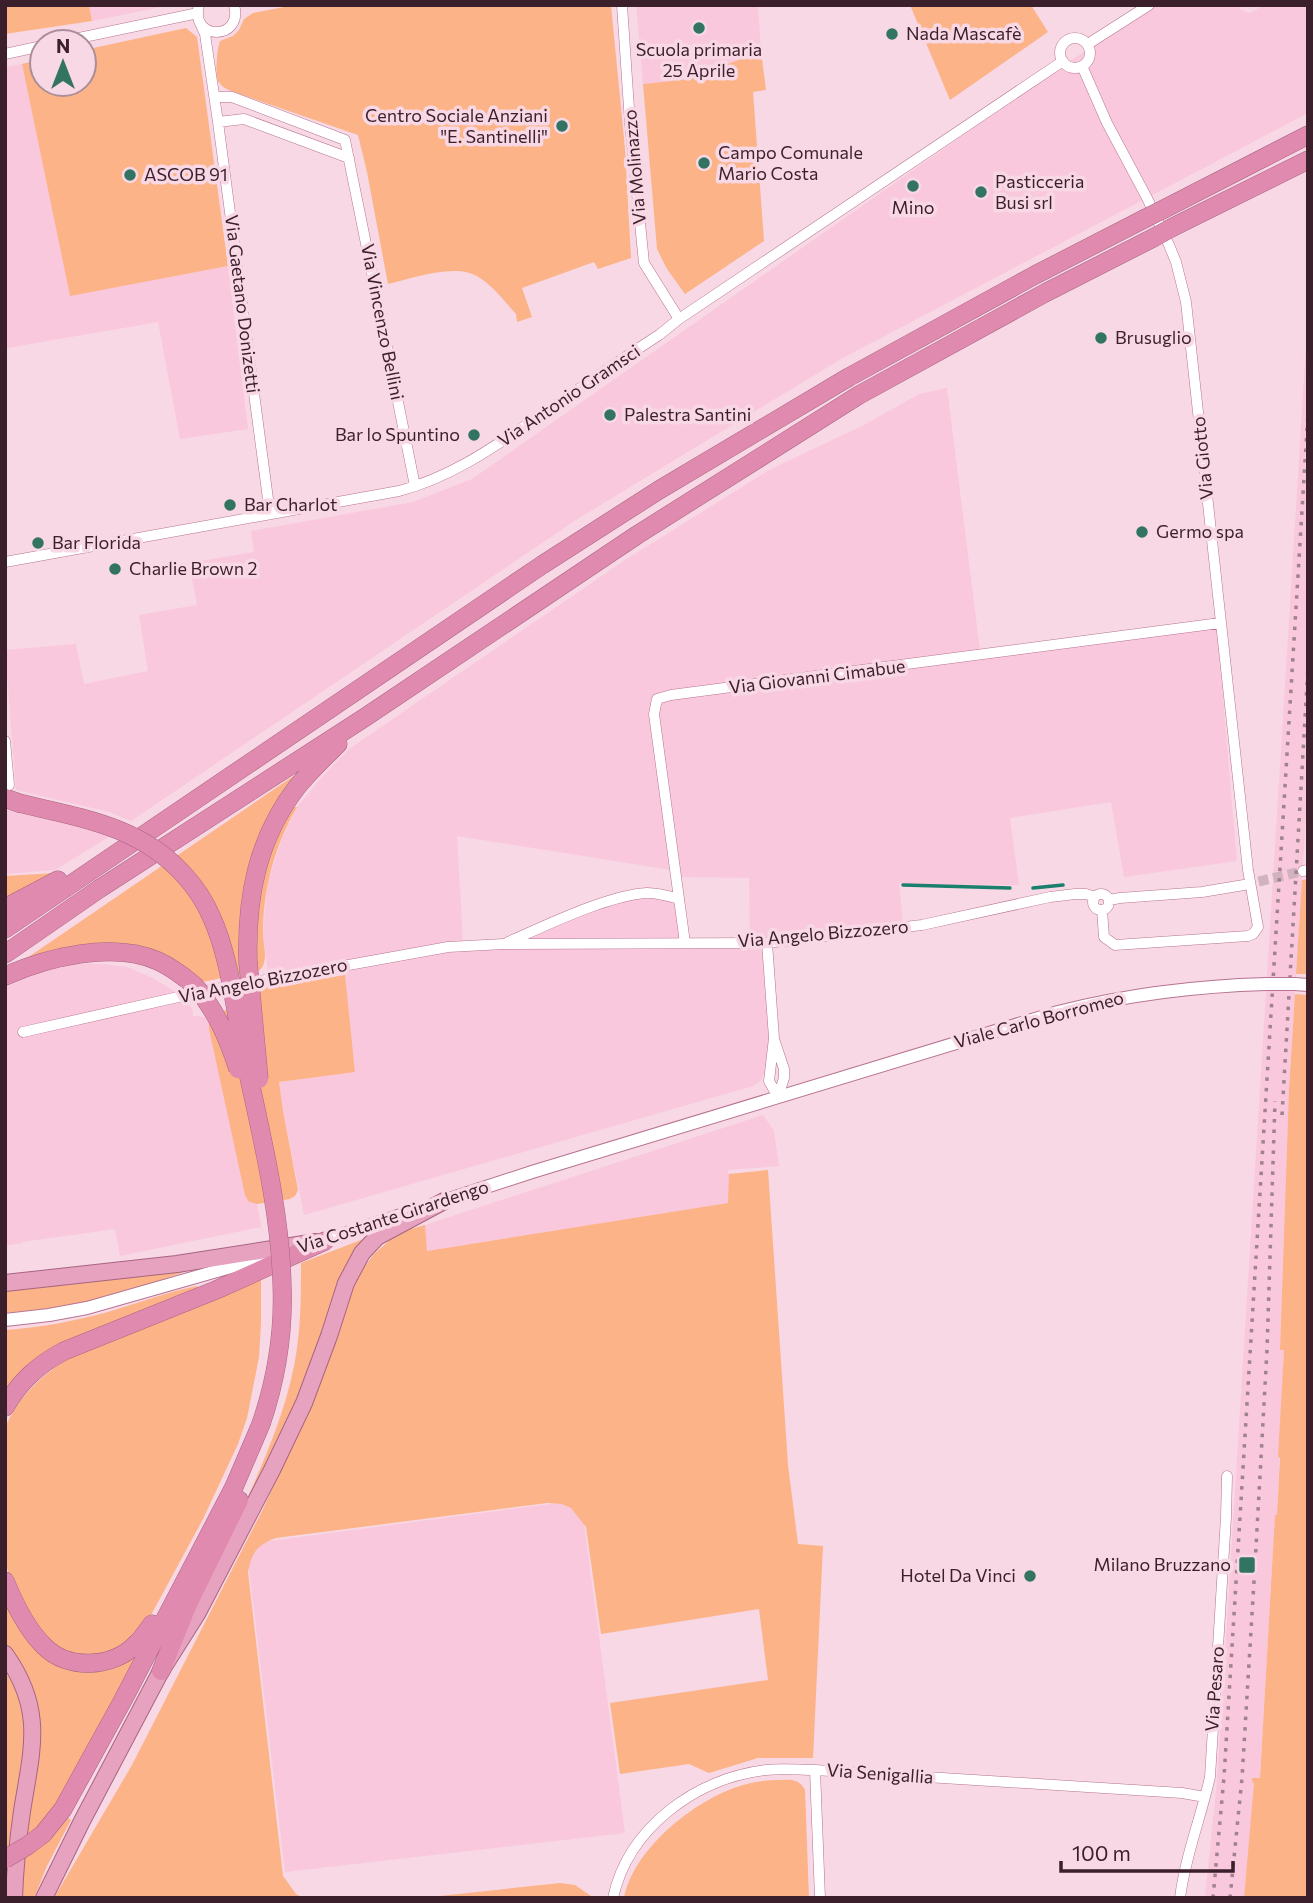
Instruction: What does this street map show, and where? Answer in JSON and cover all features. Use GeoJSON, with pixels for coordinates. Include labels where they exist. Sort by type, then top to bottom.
{"type":"FeatureCollection","features":[{"type":"Feature","properties":{"kind":"highway"},"geometry":{"type":"LineString","coordinates":[[5,929],[542,565],[648,498],[849,377],[1035,275],[1308,135]]}},
{"type":"Feature","properties":{"kind":"highway"},"geometry":{"type":"LineString","coordinates":[[5,954],[99,889],[364,718],[637,536],[859,395],[1045,293],[1308,160]]}},
{"type":"Feature","properties":{"kind":"highway"},"geometry":{"type":"LineString","coordinates":[[5,908],[45,888],[125,837],[375,669],[432,639]]}},
{"type":"Feature","properties":{"kind":"highway"},"geometry":{"type":"LineString","coordinates":[[262,1146],[248,962],[251,890],[262,851],[273,826],[297,786],[364,718]]}},
{"type":"Feature","properties":{"kind":"highway"},"geometry":{"type":"LineString","coordinates":[[10,797],[93,820],[134,836],[168,860],[186,877],[201,898],[211,916],[222,951],[278,1231],[282,1308],[275,1376],[238,1504],[188,1604],[161,1671]]}},
{"type":"Feature","properties":{"kind":"highway"},"geometry":{"type":"LineString","coordinates":[[5,976],[66,956],[111,953],[132,954],[158,962],[180,974],[194,985],[212,1008],[225,1034],[262,1146]]}},
{"type":"Feature","properties":{"kind":"highway"},"geometry":{"type":"LineString","coordinates":[[44,1898],[161,1671],[197,1614],[272,1471],[304,1403],[346,1283],[362,1253],[377,1237],[446,1200]]}},
{"type":"Feature","properties":{"kind":"highway"},"geometry":{"type":"LineString","coordinates":[[5,1283],[177,1264],[325,1241]]}},
{"type":"Feature","properties":{"kind":"highway"},"geometry":{"type":"LineString","coordinates":[[5,1407],[27,1377],[44,1362],[64,1351],[216,1290],[325,1241]]}},
{"type":"Feature","properties":{"kind":"highway"},"geometry":{"type":"LineString","coordinates":[[5,1859],[43,1834],[63,1809],[234,1487],[261,1424]]}},
{"type":"Feature","properties":{"kind":"highway"},"geometry":{"type":"LineString","coordinates":[[5,1581],[34,1635],[45,1648],[68,1660],[94,1663],[110,1660],[135,1646],[190,1569]]}},
{"type":"Feature","properties":{"kind":"highway"},"geometry":{"type":"LineString","coordinates":[[5,1654],[22,1685],[33,1721],[32,1752],[20,1823],[14,1898]]}},
{"type":"Feature","properties":{"kind":"street"},"geometry":{"type":"LineString","coordinates":[[208,52],[212,40],[235,20],[234,5]]}},
{"type":"Feature","properties":{"kind":"street","name":"Via Molinazzo"},"geometry":{"type":"LineString","coordinates":[[622,5],[644,263],[679,320]]}},
{"type":"Feature","properties":{"kind":"street"},"geometry":{"type":"LineString","coordinates":[[1088,44],[1149,5]]}},
{"type":"Feature","properties":{"kind":"street"},"geometry":{"type":"LineString","coordinates":[[98,33],[199,10],[203,27],[209,31],[224,31]]}},
{"type":"Feature","properties":{"kind":"street","name":"Via Gaetano Donizetti"},"geometry":{"type":"LineString","coordinates":[[199,10],[215,97],[270,514]]}},
{"type":"Feature","properties":{"kind":"street"},"geometry":{"type":"LineString","coordinates":[[1079,38],[1088,44],[1091,54],[1082,66],[1069,66],[1060,56],[1062,46],[1069,39],[1079,38]]}},
{"type":"Feature","properties":{"kind":"street"},"geometry":{"type":"LineString","coordinates":[[5,54],[28,49]]}},
{"type":"Feature","properties":{"kind":"street","name":"Via Antonio Gramsci"},"geometry":{"type":"LineString","coordinates":[[5,562],[415,486],[451,472],[487,452],[1063,61]]}},
{"type":"Feature","properties":{"kind":"street","name":"Via Giotto"},"geometry":{"type":"LineString","coordinates":[[1082,66],[1107,123],[1169,245],[1186,302],[1248,870],[1258,923],[1256,930],[1248,936],[1115,945],[1104,937],[1102,910]]}},
{"type":"Feature","properties":{"kind":"street"},"geometry":{"type":"LineString","coordinates":[[215,97],[232,97],[345,141],[349,158]]}},
{"type":"Feature","properties":{"kind":"street"},"geometry":{"type":"LineString","coordinates":[[218,122],[244,119],[349,158]]}},
{"type":"Feature","properties":{"kind":"street","name":"Via Vincenzo Bellini"},"geometry":{"type":"LineString","coordinates":[[349,158],[415,486]]}},
{"type":"Feature","properties":{"kind":"street","name":"Via Giovanni Cimabue"},"geometry":{"type":"LineString","coordinates":[[685,943],[654,714],[657,699],[671,695],[1220,624]]}},
{"type":"Feature","properties":{"kind":"street"},"geometry":{"type":"LineString","coordinates":[[5,741],[10,797]]}},
{"type":"Feature","properties":{"kind":"street"},"geometry":{"type":"LineString","coordinates":[[1109,900],[1222,890],[1244,885]]}},
{"type":"Feature","properties":{"kind":"street","name":"Via Angelo Bizzozero"},"geometry":{"type":"LineString","coordinates":[[504,944],[589,909],[632,895],[649,893],[679,899]]}},
{"type":"Feature","properties":{"kind":"street","name":"Via Angelo Bizzozero"},"geometry":{"type":"LineString","coordinates":[[23,1032],[205,991],[448,947],[504,944],[766,943],[922,925],[1050,897],[1086,894],[1095,897]]}},
{"type":"Feature","properties":{"kind":"street"},"geometry":{"type":"LineString","coordinates":[[1101,894],[1109,900],[1108,907],[1102,910],[1094,904],[1095,897],[1101,894]]}},
{"type":"Feature","properties":{"kind":"street"},"geometry":{"type":"LineString","coordinates":[[766,943],[774,1038],[769,1081],[778,1097]]}},
{"type":"Feature","properties":{"kind":"street","name":"Viale Carlo Borromeo"},"geometry":{"type":"LineString","coordinates":[[778,1097],[1032,1019],[1097,1002],[1188,988],[1302,985]]}},
{"type":"Feature","properties":{"kind":"street"},"geometry":{"type":"LineString","coordinates":[[774,1038],[784,1069],[778,1097]]}},
{"type":"Feature","properties":{"kind":"street","name":"Via Costante Girardengo"},"geometry":{"type":"LineString","coordinates":[[5,1320],[98,1305],[325,1241],[532,1172],[778,1097]]}},
{"type":"Feature","properties":{"kind":"street","name":"Via Pesaro"},"geometry":{"type":"LineString","coordinates":[[1180,1898],[1184,1869],[1206,1797],[1210,1763],[1227,1476]]}},
{"type":"Feature","properties":{"kind":"street","name":"Via Senigallia"},"geometry":{"type":"LineString","coordinates":[[612,1898],[623,1866],[640,1837],[666,1814],[701,1788],[768,1769],[1182,1793],[1206,1797]]}},
{"type":"Feature","properties":{"kind":"street"},"geometry":{"type":"LineString","coordinates":[[815,1770],[820,1898]]}},
{"type":"Feature","properties":{"kind":"shaded area"},"geometry":{"type":"Polygon","coordinates":[[[5,5],[89,5],[92,21],[28,28],[28,31],[5,34],[5,5]]]}},
{"type":"Feature","properties":{"kind":"shaded area"},"geometry":{"type":"Polygon","coordinates":[[[89,5],[171,5],[92,21],[89,5]]]}},
{"type":"Feature","properties":{"kind":"shaded area"},"geometry":{"type":"Polygon","coordinates":[[[295,5],[611,5],[625,149],[631,258],[598,269],[594,262],[522,288],[532,317],[517,322],[516,314],[495,290],[471,273],[448,271],[388,284],[358,135],[231,91],[218,81],[220,41],[233,36],[244,19],[253,13],[295,5]]]}},
{"type":"Feature","properties":{"kind":"shaded area","name":"Scuola primaria 25 Aprile"},"geometry":{"type":"Polygon","coordinates":[[[636,5],[758,5],[761,51],[690,79],[643,84],[636,5]]]}},
{"type":"Feature","properties":{"kind":"shaded area"},"geometry":{"type":"Polygon","coordinates":[[[910,5],[1031,5],[1048,32],[950,100],[910,5]]]}},
{"type":"Feature","properties":{"kind":"shaded area"},"geometry":{"type":"Polygon","coordinates":[[[1158,5],[1238,5],[1241,10],[1250,13],[1264,5],[1308,5],[1308,113],[841,359],[579,518],[131,821],[109,812],[16,790],[5,650],[76,644],[84,684],[148,671],[139,615],[197,605],[189,563],[254,552],[251,531],[413,502],[472,479],[1062,66],[1158,5]]]}},
{"type":"Feature","properties":{"kind":"shaded area","name":"ASCOB 91"},"geometry":{"type":"Polygon","coordinates":[[[186,28],[197,37],[228,266],[70,296],[29,98],[98,98],[98,47],[186,28]]]}},
{"type":"Feature","properties":{"kind":"shaded area","name":"Campo Comunale Mario Costa"},"geometry":{"type":"Polygon","coordinates":[[[761,51],[766,90],[753,92],[764,241],[685,294],[657,249],[643,84],[690,79],[761,51]]]}},
{"type":"Feature","properties":{"kind":"shaded area","name":"ASCOB 91"},"geometry":{"type":"Polygon","coordinates":[[[28,62],[28,93],[22,64],[28,62]]]}},
{"type":"Feature","properties":{"kind":"shaded area"},"geometry":{"type":"Polygon","coordinates":[[[22,64],[70,295],[228,266],[248,429],[180,439],[158,322],[7,348],[5,67],[22,64]]]}},
{"type":"Feature","properties":{"kind":"shaded area"},"geometry":{"type":"Polygon","coordinates":[[[1308,314],[1308,786],[1289,1089],[1280,1350],[1284,1350],[1277,1515],[1260,1778],[1252,1778],[1252,1812],[1244,1898],[1205,1898],[1217,1781],[1308,314]]]}},
{"type":"Feature","properties":{"kind":"shaded area"},"geometry":{"type":"Polygon","coordinates":[[[947,388],[980,650],[656,698],[671,870],[457,836],[463,941],[268,974],[263,933],[265,909],[268,882],[282,838],[297,807],[349,749],[625,560],[771,469],[864,425],[919,394],[947,388]]]}},
{"type":"Feature","properties":{"kind":"shaded area"},"geometry":{"type":"Polygon","coordinates":[[[1217,628],[1237,861],[1124,877],[1111,802],[1010,818],[1019,885],[899,884],[903,924],[766,939],[750,939],[749,878],[680,877],[657,715],[660,701],[1217,628]]]}},
{"type":"Feature","properties":{"kind":"shaded area"},"geometry":{"type":"Polygon","coordinates":[[[295,775],[296,778],[280,801],[254,917],[270,847],[291,807],[297,807],[282,837],[268,884],[263,933],[265,957],[260,970],[198,983],[149,955],[27,958],[295,775]]]}},
{"type":"Feature","properties":{"kind":"shaded area"},"geometry":{"type":"Polygon","coordinates":[[[5,808],[112,835],[55,870],[5,874],[5,808]]]}},
{"type":"Feature","properties":{"kind":"shaded area"},"geometry":{"type":"Polygon","coordinates":[[[55,873],[5,906],[5,876],[55,873]]]}},
{"type":"Feature","properties":{"kind":"shaded area"},"geometry":{"type":"Polygon","coordinates":[[[1308,879],[1308,974],[1296,974],[1302,880],[1308,879]]]}},
{"type":"Feature","properties":{"kind":"shaded area"},"geometry":{"type":"Polygon","coordinates":[[[650,887],[675,894],[682,947],[763,947],[770,1039],[766,1070],[761,1080],[753,1086],[304,1215],[279,1082],[355,1071],[344,972],[453,952],[501,948],[502,939],[629,890],[650,887]]]}},
{"type":"Feature","properties":{"kind":"shaded area"},"geometry":{"type":"Polygon","coordinates":[[[73,963],[127,967],[171,989],[192,1008],[193,1016],[208,1017],[249,1202],[257,1204],[261,1227],[120,1256],[115,1229],[5,1246],[5,983],[43,968],[73,963]]]}},
{"type":"Feature","properties":{"kind":"shaded area"},"geometry":{"type":"Polygon","coordinates":[[[345,975],[355,1072],[279,1082],[298,1190],[290,1199],[257,1204],[249,1202],[245,1195],[209,1029],[209,1014],[258,1003],[257,989],[345,975]]]}},
{"type":"Feature","properties":{"kind":"shaded area"},"geometry":{"type":"Polygon","coordinates":[[[1295,994],[1308,995],[1308,1898],[1244,1898],[1254,1783],[1252,1778],[1260,1778],[1277,1515],[1284,1350],[1280,1350],[1289,1089],[1295,994]]]}},
{"type":"Feature","properties":{"kind":"shaded area"},"geometry":{"type":"Polygon","coordinates":[[[763,1115],[774,1131],[779,1166],[727,1170],[729,1203],[427,1251],[425,1225],[763,1115]]]}},
{"type":"Feature","properties":{"kind":"shaded area"},"geometry":{"type":"Polygon","coordinates":[[[768,1170],[788,1465],[798,1544],[823,1546],[813,1758],[758,1758],[709,1773],[689,1764],[620,1774],[610,1703],[768,1680],[759,1609],[601,1634],[586,1527],[571,1508],[562,1504],[547,1503],[276,1538],[256,1550],[248,1572],[283,1876],[296,1894],[303,1898],[54,1898],[132,1765],[263,1509],[304,1420],[347,1296],[374,1254],[391,1239],[407,1230],[425,1225],[427,1251],[728,1203],[729,1174],[768,1170]]]}},
{"type":"Feature","properties":{"kind":"shaded area"},"geometry":{"type":"Polygon","coordinates":[[[374,1235],[316,1355],[291,1419],[241,1513],[272,1441],[290,1385],[299,1327],[301,1263],[374,1235]]]}},
{"type":"Feature","properties":{"kind":"shaded area"},"geometry":{"type":"Polygon","coordinates":[[[195,1268],[102,1298],[5,1313],[5,1289],[195,1268]]]}},
{"type":"Feature","properties":{"kind":"shaded area"},"geometry":{"type":"Polygon","coordinates":[[[261,1278],[259,1357],[247,1418],[238,1444],[203,1519],[144,1628],[129,1645],[96,1659],[67,1654],[41,1635],[10,1577],[5,1562],[5,1428],[10,1416],[33,1386],[73,1356],[261,1278]]]}},
{"type":"Feature","properties":{"kind":"shaded area"},"geometry":{"type":"Polygon","coordinates":[[[197,1286],[199,1289],[94,1333],[5,1400],[5,1330],[83,1318],[197,1286]]]}},
{"type":"Feature","properties":{"kind":"shaded area"},"geometry":{"type":"Polygon","coordinates":[[[581,1500],[625,1833],[285,1872],[246,1544],[581,1500]]]}},
{"type":"Feature","properties":{"kind":"shaded area"},"geometry":{"type":"Polygon","coordinates":[[[5,1599],[43,1655],[134,1657],[135,1661],[55,1809],[71,1820],[34,1898],[20,1898],[37,1759],[5,1650],[5,1599]]]}},
{"type":"Feature","properties":{"kind":"shaded area"},"geometry":{"type":"Polygon","coordinates":[[[5,1671],[20,1702],[26,1733],[10,1875],[7,1875],[5,1862],[5,1671]]]}},
{"type":"Feature","properties":{"kind":"shaded area"},"geometry":{"type":"Polygon","coordinates":[[[796,1781],[805,1790],[809,1898],[624,1898],[630,1879],[641,1860],[671,1826],[728,1790],[750,1783],[796,1781]]]}},
{"type":"Feature","properties":{"kind":"shaded area"},"geometry":{"type":"Polygon","coordinates":[[[560,1883],[575,1885],[594,1898],[421,1898],[560,1883]]]}},
{"type":"Feature","properties":{"kind":"waterway"},"geometry":{"type":"LineString","coordinates":[[903,885],[1010,888]]}},
{"type":"Feature","properties":{"kind":"waterway"},"geometry":{"type":"LineString","coordinates":[[1033,888],[1063,885]]}},
{"type":"Feature","properties":{"kind":"tunnel"},"geometry":{"type":"LineString","coordinates":[[1244,885],[1303,871]]}},
{"type":"Feature","properties":{"kind":"railway"},"geometry":{"type":"LineString","coordinates":[[1213,1898],[1224,1777],[1308,413]]}},
{"type":"Feature","properties":{"kind":"railway"},"geometry":{"type":"LineString","coordinates":[[1282,1115],[1308,667]]}},
{"type":"Feature","properties":{"kind":"railway"},"geometry":{"type":"LineString","coordinates":[[1230,1898],[1242,1778],[1255,1565],[1267,1350],[1275,1101]]}},
{"type":"Feature","properties":{"kind":"place","name":"Scuola primaria 25 Aprile"},"geometry":{"type":"Point","coordinates":[699,28]}},
{"type":"Feature","properties":{"kind":"place","name":"Nada Mascafè"},"geometry":{"type":"Point","coordinates":[892,34]}},
{"type":"Feature","properties":{"kind":"place","name":"Centro Sociale Anziani \"E. Santinelli\""},"geometry":{"type":"Point","coordinates":[562,126]}},
{"type":"Feature","properties":{"kind":"place","name":"Campo Comunale Mario Costa"},"geometry":{"type":"Point","coordinates":[704,163]}},
{"type":"Feature","properties":{"kind":"place","name":"ASCOB 91"},"geometry":{"type":"Point","coordinates":[130,175]}},
{"type":"Feature","properties":{"kind":"place","name":"Mino"},"geometry":{"type":"Point","coordinates":[913,186]}},
{"type":"Feature","properties":{"kind":"place","name":"Pasticceria Busi srl"},"geometry":{"type":"Point","coordinates":[981,192]}},
{"type":"Feature","properties":{"kind":"place","name":"Brusuglio"},"geometry":{"type":"Point","coordinates":[1101,338]}},
{"type":"Feature","properties":{"kind":"place","name":"Palestra Santini"},"geometry":{"type":"Point","coordinates":[610,415]}},
{"type":"Feature","properties":{"kind":"place","name":"Bar lo Spuntino"},"geometry":{"type":"Point","coordinates":[474,435]}},
{"type":"Feature","properties":{"kind":"place","name":"Bar Charlot"},"geometry":{"type":"Point","coordinates":[230,505]}},
{"type":"Feature","properties":{"kind":"place","name":"Germo spa"},"geometry":{"type":"Point","coordinates":[1142,532]}},
{"type":"Feature","properties":{"kind":"place","name":"Bar Florida"},"geometry":{"type":"Point","coordinates":[38,543]}},
{"type":"Feature","properties":{"kind":"place","name":"Charlie Brown 2"},"geometry":{"type":"Point","coordinates":[115,569]}},
{"type":"Feature","properties":{"kind":"place","name":"Milano Bruzzano"},"geometry":{"type":"Point","coordinates":[1247,1565]}},
{"type":"Feature","properties":{"kind":"place","name":"Hotel Da Vinci"},"geometry":{"type":"Point","coordinates":[1030,1576]}}]}
